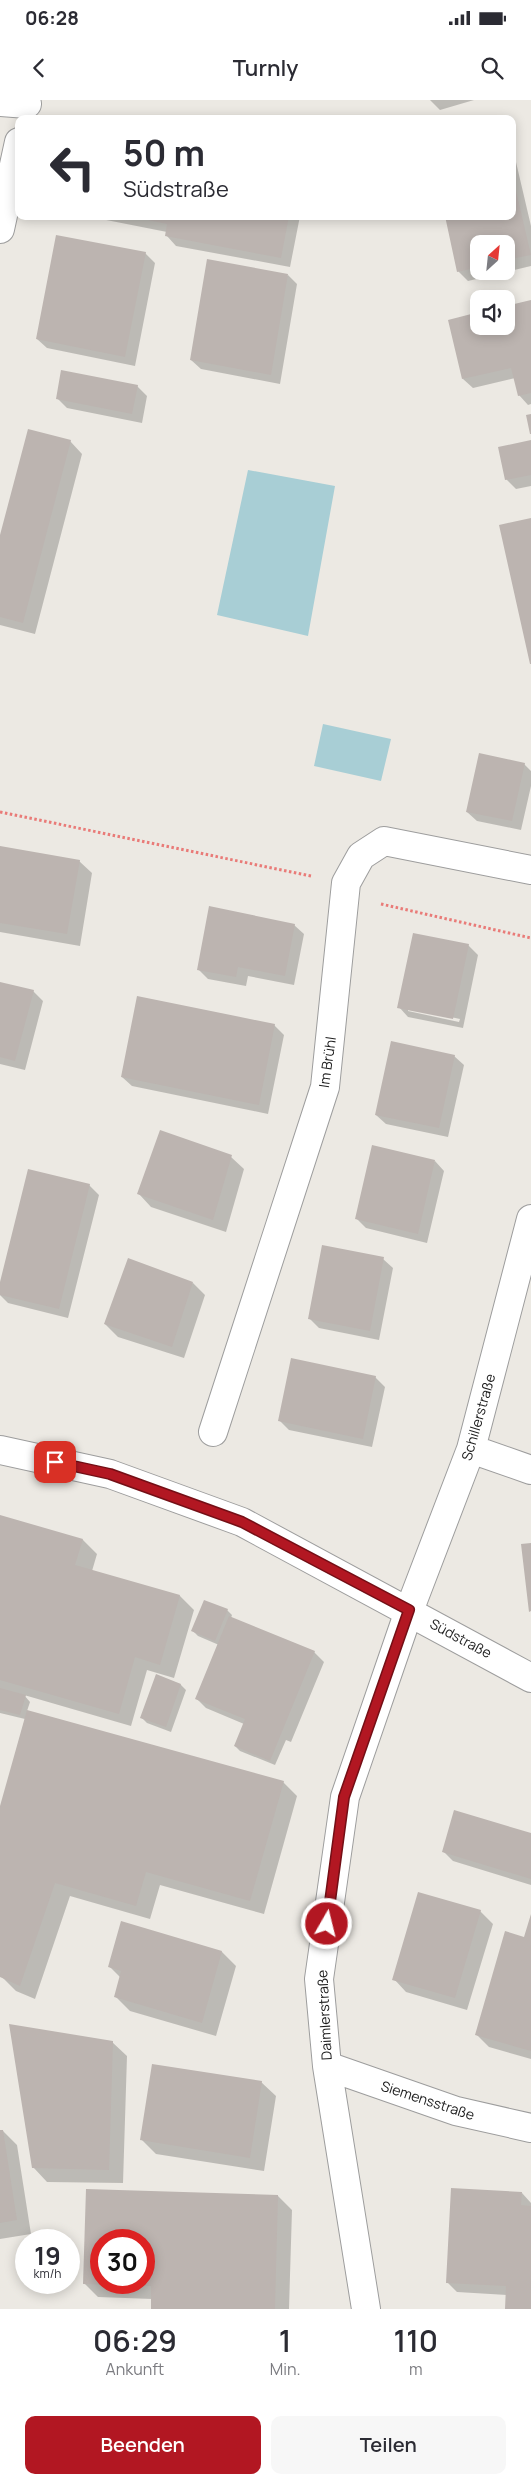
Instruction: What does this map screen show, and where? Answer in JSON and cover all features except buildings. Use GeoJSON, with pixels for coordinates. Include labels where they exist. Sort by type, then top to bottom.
{"type":"FeatureCollection","features":[{"type":"Feature","properties":{"kind":"street"},"geometry":{"type":"LineString","coordinates":[[0,102],[26,108]]}},
{"type":"Feature","properties":{"kind":"street"},"geometry":{"type":"LineString","coordinates":[[0,229],[15,160]]}},
{"type":"Feature","properties":{"kind":"street","name":"Im Brühl"},"geometry":{"type":"LineString","coordinates":[[213,1432],[325,1087],[345,891],[361,856],[384,841],[531,870]]}},
{"type":"Feature","properties":{"kind":"street","name":"Schillerstraße"},"geometry":{"type":"LineString","coordinates":[[409,1610],[471,1449],[531,1219]]}},
{"type":"Feature","properties":{"kind":"street"},"geometry":{"type":"LineString","coordinates":[[471,1449],[531,1470]]}},
{"type":"Feature","properties":{"kind":"street","name":"Südstraße"},"geometry":{"type":"LineString","coordinates":[[0,1450],[110,1474],[242,1522],[409,1610],[531,1678]]}},
{"type":"Feature","properties":{"kind":"street","name":"Daimlerstraße"},"geometry":{"type":"LineString","coordinates":[[366,2309],[327,2066],[319,1979],[344,1797],[409,1610]]}},
{"type":"Feature","properties":{"kind":"street","name":"Siemensstraße"},"geometry":{"type":"LineString","coordinates":[[327,2066],[456,2111],[531,2128]]}},
{"type":"Feature","properties":{"kind":"path"},"geometry":{"type":"LineString","coordinates":[[0,812],[345,891],[403,908],[531,938]]}},
{"type":"Feature","properties":{"kind":"water"},"geometry":{"type":"Polygon","coordinates":[[[248,470],[335,486],[308,636],[217,615],[248,470]]]}},
{"type":"Feature","properties":{"kind":"water"},"geometry":{"type":"Polygon","coordinates":[[[323,724],[391,739],[381,781],[314,766],[323,724]]]}},
{"type":"Feature","properties":{"kind":"route"},"geometry":{"type":"LineString","coordinates":[[55,1462],[110,1474],[242,1522],[409,1610],[344,1797],[327,1924]]}}]}
